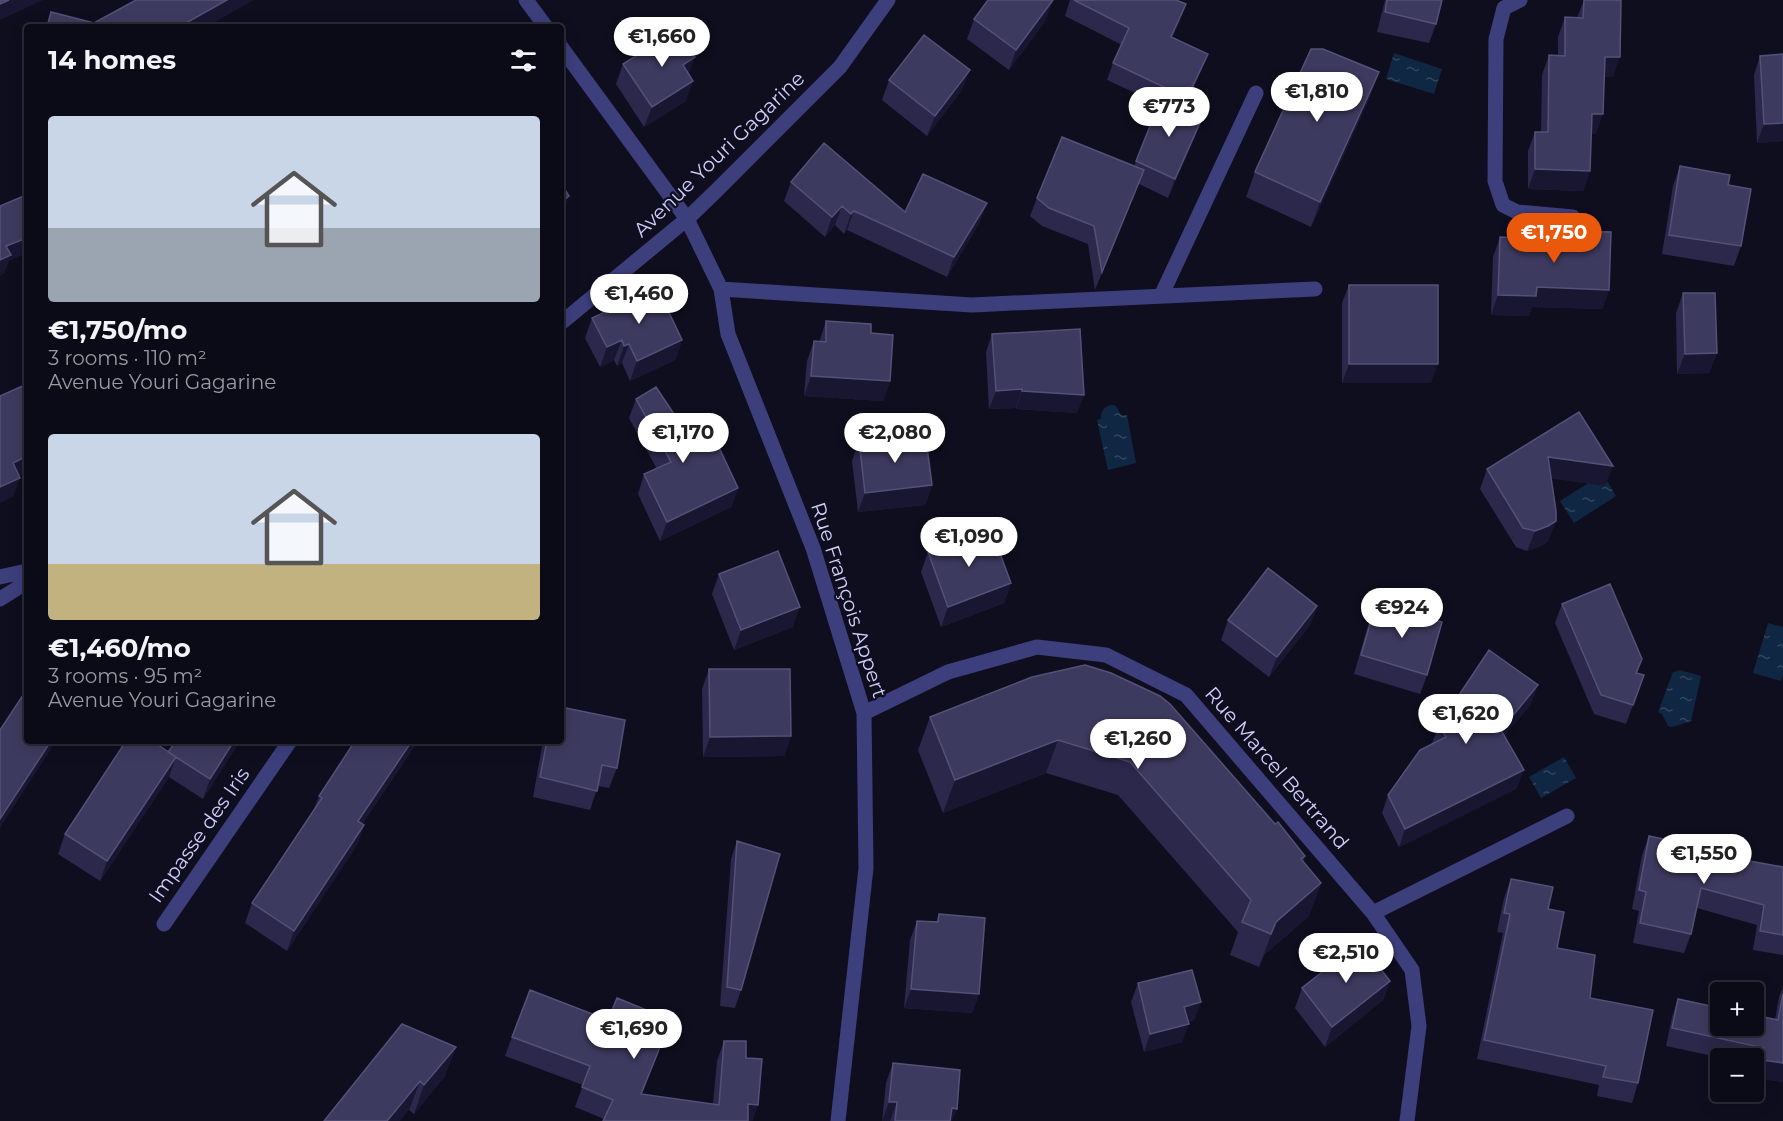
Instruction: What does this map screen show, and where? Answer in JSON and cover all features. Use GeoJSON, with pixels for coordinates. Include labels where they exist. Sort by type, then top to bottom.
{"type":"FeatureCollection","features":[{"type":"Feature","properties":{"kind":"street"},"geometry":{"type":"LineString","coordinates":[[526,0],[544,24]]}},
{"type":"Feature","properties":{"kind":"street","name":"Avenue Youri Gagarine"},"geometry":{"type":"LineString","coordinates":[[564,321],[687,219],[840,68],[888,0]]}},
{"type":"Feature","properties":{"kind":"street"},"geometry":{"type":"LineString","coordinates":[[1520,0],[1504,8],[1496,39],[1496,181],[1503,205],[1517,212],[1573,217]]}},
{"type":"Feature","properties":{"kind":"street","name":"Rue François Appert"},"geometry":{"type":"LineString","coordinates":[[564,51],[687,219],[722,289],[728,334],[813,548],[864,713],[866,868],[838,1121]]}},
{"type":"Feature","properties":{"kind":"street"},"geometry":{"type":"LineString","coordinates":[[1161,296],[1256,93]]}},
{"type":"Feature","properties":{"kind":"street"},"geometry":{"type":"LineString","coordinates":[[722,289],[972,305],[1315,289]]}},
{"type":"Feature","properties":{"kind":"street"},"geometry":{"type":"LineString","coordinates":[[0,577],[24,572]]}},
{"type":"Feature","properties":{"kind":"street"},"geometry":{"type":"LineString","coordinates":[[0,599],[24,584]]}},
{"type":"Feature","properties":{"kind":"street","name":"Rue Marcel Bertrand"},"geometry":{"type":"LineString","coordinates":[[864,713],[948,672],[1037,646],[1106,655],[1186,695],[1373,913],[1412,970],[1419,1026],[1407,1121]]}},
{"type":"Feature","properties":{"kind":"street","name":"Impasse des Iris"},"geometry":{"type":"LineString","coordinates":[[164,924],[288,744]]}},
{"type":"Feature","properties":{"kind":"street"},"geometry":{"type":"LineString","coordinates":[[1373,913],[1567,816]]}},
{"type":"Feature","properties":{"kind":"water"},"geometry":{"type":"Polygon","coordinates":[[[1394,53],[1442,69],[1434,94],[1386,79],[1394,53]]]}},
{"type":"Feature","properties":{"kind":"water"},"geometry":{"type":"Polygon","coordinates":[[[1116,406],[1121,415],[1127,415],[1136,463],[1108,470],[1097,420],[1101,419],[1105,408],[1116,406]]]}},
{"type":"Feature","properties":{"kind":"water"},"geometry":{"type":"Polygon","coordinates":[[[1603,474],[1616,496],[1574,523],[1560,501],[1603,474]]]}},
{"type":"Feature","properties":{"kind":"water"},"geometry":{"type":"Polygon","coordinates":[[[1768,623],[1783,627],[1781,681],[1753,673],[1768,623]]]}},
{"type":"Feature","properties":{"kind":"water"},"geometry":{"type":"Polygon","coordinates":[[[1680,670],[1701,676],[1691,721],[1672,727],[1668,726],[1662,714],[1658,712],[1673,672],[1680,670]]]}},
{"type":"Feature","properties":{"kind":"water"},"geometry":{"type":"Polygon","coordinates":[[[1564,757],[1576,778],[1541,798],[1529,777],[1564,757]]]}},
{"type":"Feature","properties":{"kind":"building"},"geometry":{"type":"Polygon","coordinates":[[[136,0],[227,0],[184,24],[48,24],[51,12],[94,23],[136,0]]]}},
{"type":"Feature","properties":{"kind":"building"},"geometry":{"type":"Polygon","coordinates":[[[988,0],[1053,0],[1016,50],[974,19],[988,0]]]}},
{"type":"Feature","properties":{"kind":"building"},"geometry":{"type":"Polygon","coordinates":[[[1074,0],[1176,0],[1186,4],[1171,37],[1208,54],[1187,98],[1113,63],[1129,28],[1074,0]]]}},
{"type":"Feature","properties":{"kind":"building"},"geometry":{"type":"Polygon","coordinates":[[[1387,0],[1442,0],[1436,24],[1385,12],[1387,0]]]}},
{"type":"Feature","properties":{"kind":"building"},"geometry":{"type":"Polygon","coordinates":[[[1584,0],[1621,0],[1620,57],[1605,57],[1603,114],[1592,114],[1590,171],[1535,169],[1535,132],[1548,132],[1549,55],[1565,56],[1565,17],[1583,18],[1584,0]]]}},
{"type":"Feature","properties":{"kind":"building"},"geometry":{"type":"Polygon","coordinates":[[[677,30],[695,57],[683,65],[693,81],[652,107],[623,64],[677,30]]]}},
{"type":"Feature","properties":{"kind":"building"},"geometry":{"type":"Polygon","coordinates":[[[924,35],[970,70],[935,116],[889,80],[924,35]]]}},
{"type":"Feature","properties":{"kind":"building"},"geometry":{"type":"Polygon","coordinates":[[[1311,49],[1323,49],[1379,72],[1320,202],[1255,172],[1311,49]]]}},
{"type":"Feature","properties":{"kind":"building"},"geometry":{"type":"Polygon","coordinates":[[[1783,54],[1783,123],[1764,124],[1760,56],[1783,54]]]}},
{"type":"Feature","properties":{"kind":"building"},"geometry":{"type":"Polygon","coordinates":[[[1162,96],[1203,116],[1175,179],[1136,161],[1162,96]]]}},
{"type":"Feature","properties":{"kind":"building"},"geometry":{"type":"Polygon","coordinates":[[[1062,137],[1144,170],[1102,272],[1094,226],[1049,208],[1037,198],[1062,137]]]}},
{"type":"Feature","properties":{"kind":"building"},"geometry":{"type":"Polygon","coordinates":[[[824,143],[905,212],[923,174],[987,203],[954,257],[854,211],[851,214],[842,206],[832,217],[791,182],[824,143]]]}},
{"type":"Feature","properties":{"kind":"building"},"geometry":{"type":"Polygon","coordinates":[[[1680,166],[1730,175],[1728,185],[1751,189],[1741,246],[1669,235],[1680,166]]]}},
{"type":"Feature","properties":{"kind":"building"},"geometry":{"type":"Polygon","coordinates":[[[564,188],[569,196],[564,200],[564,188]]]}},
{"type":"Feature","properties":{"kind":"building"},"geometry":{"type":"Polygon","coordinates":[[[24,196],[24,239],[6,246],[11,255],[0,260],[0,206],[24,196]]]}},
{"type":"Feature","properties":{"kind":"building"},"geometry":{"type":"Polygon","coordinates":[[[1573,231],[1611,232],[1609,290],[1537,287],[1536,296],[1498,295],[1500,237],[1573,240],[1573,231]]]}},
{"type":"Feature","properties":{"kind":"building"},"geometry":{"type":"Polygon","coordinates":[[[1349,285],[1438,285],[1438,364],[1349,364],[1349,285]]]}},
{"type":"Feature","properties":{"kind":"building"},"geometry":{"type":"Polygon","coordinates":[[[657,287],[682,340],[637,361],[629,344],[624,346],[622,340],[607,347],[592,318],[657,287]]]}},
{"type":"Feature","properties":{"kind":"building"},"geometry":{"type":"Polygon","coordinates":[[[1683,293],[1715,293],[1717,353],[1685,354],[1683,293]]]}},
{"type":"Feature","properties":{"kind":"building"},"geometry":{"type":"Polygon","coordinates":[[[826,321],[871,324],[871,333],[893,335],[890,381],[811,376],[814,341],[826,342],[826,321]]]}},
{"type":"Feature","properties":{"kind":"building"},"geometry":{"type":"Polygon","coordinates":[[[1080,329],[1084,395],[1022,391],[1022,389],[996,391],[992,334],[1080,329]]]}},
{"type":"Feature","properties":{"kind":"building"},"geometry":{"type":"Polygon","coordinates":[[[24,385],[24,458],[13,463],[20,478],[0,487],[0,396],[24,385]]]}},
{"type":"Feature","properties":{"kind":"building"},"geometry":{"type":"Polygon","coordinates":[[[656,387],[698,450],[716,441],[738,488],[667,522],[644,474],[671,462],[636,399],[656,387]]]}},
{"type":"Feature","properties":{"kind":"building"},"geometry":{"type":"Polygon","coordinates":[[[1579,412],[1613,466],[1548,457],[1556,521],[1535,531],[1523,528],[1487,469],[1579,412]]]}},
{"type":"Feature","properties":{"kind":"building"},"geometry":{"type":"Polygon","coordinates":[[[903,438],[903,442],[926,439],[932,485],[865,493],[859,441],[903,438]]]}},
{"type":"Feature","properties":{"kind":"building"},"geometry":{"type":"Polygon","coordinates":[[[991,529],[1011,583],[948,607],[928,552],[991,529]]]}},
{"type":"Feature","properties":{"kind":"building"},"geometry":{"type":"Polygon","coordinates":[[[778,551],[800,607],[741,630],[719,574],[778,551]]]}},
{"type":"Feature","properties":{"kind":"building"},"geometry":{"type":"Polygon","coordinates":[[[1268,568],[1317,606],[1277,657],[1228,620],[1268,568]]]}},
{"type":"Feature","properties":{"kind":"building"},"geometry":{"type":"Polygon","coordinates":[[[1610,584],[1642,659],[1636,673],[1644,675],[1633,705],[1601,695],[1562,604],[1610,584]]]}},
{"type":"Feature","properties":{"kind":"building"},"geometry":{"type":"Polygon","coordinates":[[[1376,603],[1442,622],[1427,675],[1361,655],[1376,603]]]}},
{"type":"Feature","properties":{"kind":"building"},"geometry":{"type":"Polygon","coordinates":[[[1489,650],[1538,685],[1501,730],[1524,770],[1405,829],[1388,795],[1420,750],[1446,737],[1439,725],[1489,650]]]}},
{"type":"Feature","properties":{"kind":"building"},"geometry":{"type":"Polygon","coordinates":[[[1085,665],[1111,673],[1160,696],[1170,704],[1275,824],[1278,822],[1305,856],[1301,859],[1321,883],[1276,922],[1271,934],[1242,922],[1251,900],[1130,762],[1058,740],[955,780],[930,717],[1032,677],[1085,665]]]}},
{"type":"Feature","properties":{"kind":"building"},"geometry":{"type":"Polygon","coordinates":[[[709,669],[790,669],[791,736],[710,737],[709,669]]]}},
{"type":"Feature","properties":{"kind":"building"},"geometry":{"type":"Polygon","coordinates":[[[24,694],[24,744],[49,744],[0,819],[0,730],[24,694]]]}},
{"type":"Feature","properties":{"kind":"building"},"geometry":{"type":"Polygon","coordinates":[[[564,708],[625,720],[617,768],[602,765],[597,791],[540,777],[546,744],[564,744],[564,708]]]}},
{"type":"Feature","properties":{"kind":"building"},"geometry":{"type":"Polygon","coordinates":[[[124,744],[156,744],[176,757],[107,861],[65,834],[124,744]]]}},
{"type":"Feature","properties":{"kind":"building"},"geometry":{"type":"Polygon","coordinates":[[[174,744],[232,744],[210,779],[168,752],[174,744]]]}},
{"type":"Feature","properties":{"kind":"building"},"geometry":{"type":"Polygon","coordinates":[[[353,744],[410,744],[358,821],[364,825],[294,931],[252,903],[322,798],[319,796],[353,744]]]}},
{"type":"Feature","properties":{"kind":"building"},"geometry":{"type":"Polygon","coordinates":[[[1649,836],[1706,848],[1705,853],[1783,867],[1783,935],[1760,931],[1764,905],[1701,888],[1691,934],[1640,923],[1646,892],[1639,890],[1649,836]]]}},
{"type":"Feature","properties":{"kind":"building"},"geometry":{"type":"Polygon","coordinates":[[[737,841],[780,854],[741,990],[727,987],[737,841]]]}},
{"type":"Feature","properties":{"kind":"building"},"geometry":{"type":"Polygon","coordinates":[[[1511,879],[1553,887],[1548,909],[1564,912],[1557,948],[1595,955],[1590,998],[1653,1010],[1638,1083],[1603,1077],[1606,1066],[1484,1040],[1510,914],[1504,913],[1511,879]]]}},
{"type":"Feature","properties":{"kind":"building"},"geometry":{"type":"Polygon","coordinates":[[[939,914],[985,918],[979,994],[911,989],[917,921],[938,922],[939,914]]]}},
{"type":"Feature","properties":{"kind":"building"},"geometry":{"type":"Polygon","coordinates":[[[1360,942],[1390,981],[1332,1027],[1302,988],[1360,942]]]}},
{"type":"Feature","properties":{"kind":"building"},"geometry":{"type":"Polygon","coordinates":[[[1192,970],[1201,1002],[1184,1007],[1189,1024],[1150,1034],[1138,983],[1192,970]]]}},
{"type":"Feature","properties":{"kind":"building"},"geometry":{"type":"Polygon","coordinates":[[[530,990],[608,1020],[617,998],[671,1020],[641,1094],[719,1105],[724,1041],[746,1041],[746,1058],[762,1059],[758,1105],[748,1104],[748,1121],[603,1121],[613,1100],[582,1087],[590,1066],[512,1037],[530,990]]]}},
{"type":"Feature","properties":{"kind":"building"},"geometry":{"type":"Polygon","coordinates":[[[1783,994],[1783,1063],[1764,1060],[1764,1048],[1672,1028],[1678,999],[1710,1006],[1710,1036],[1764,1036],[1764,1017],[1778,1020],[1783,994]]]}},
{"type":"Feature","properties":{"kind":"building"},"geometry":{"type":"Polygon","coordinates":[[[402,1024],[456,1047],[424,1085],[420,1081],[387,1121],[324,1121],[402,1024]]]}},
{"type":"Feature","properties":{"kind":"building"},"geometry":{"type":"Polygon","coordinates":[[[893,1063],[960,1070],[957,1109],[952,1108],[950,1121],[895,1121],[897,1102],[889,1102],[893,1063]]]}}]}
